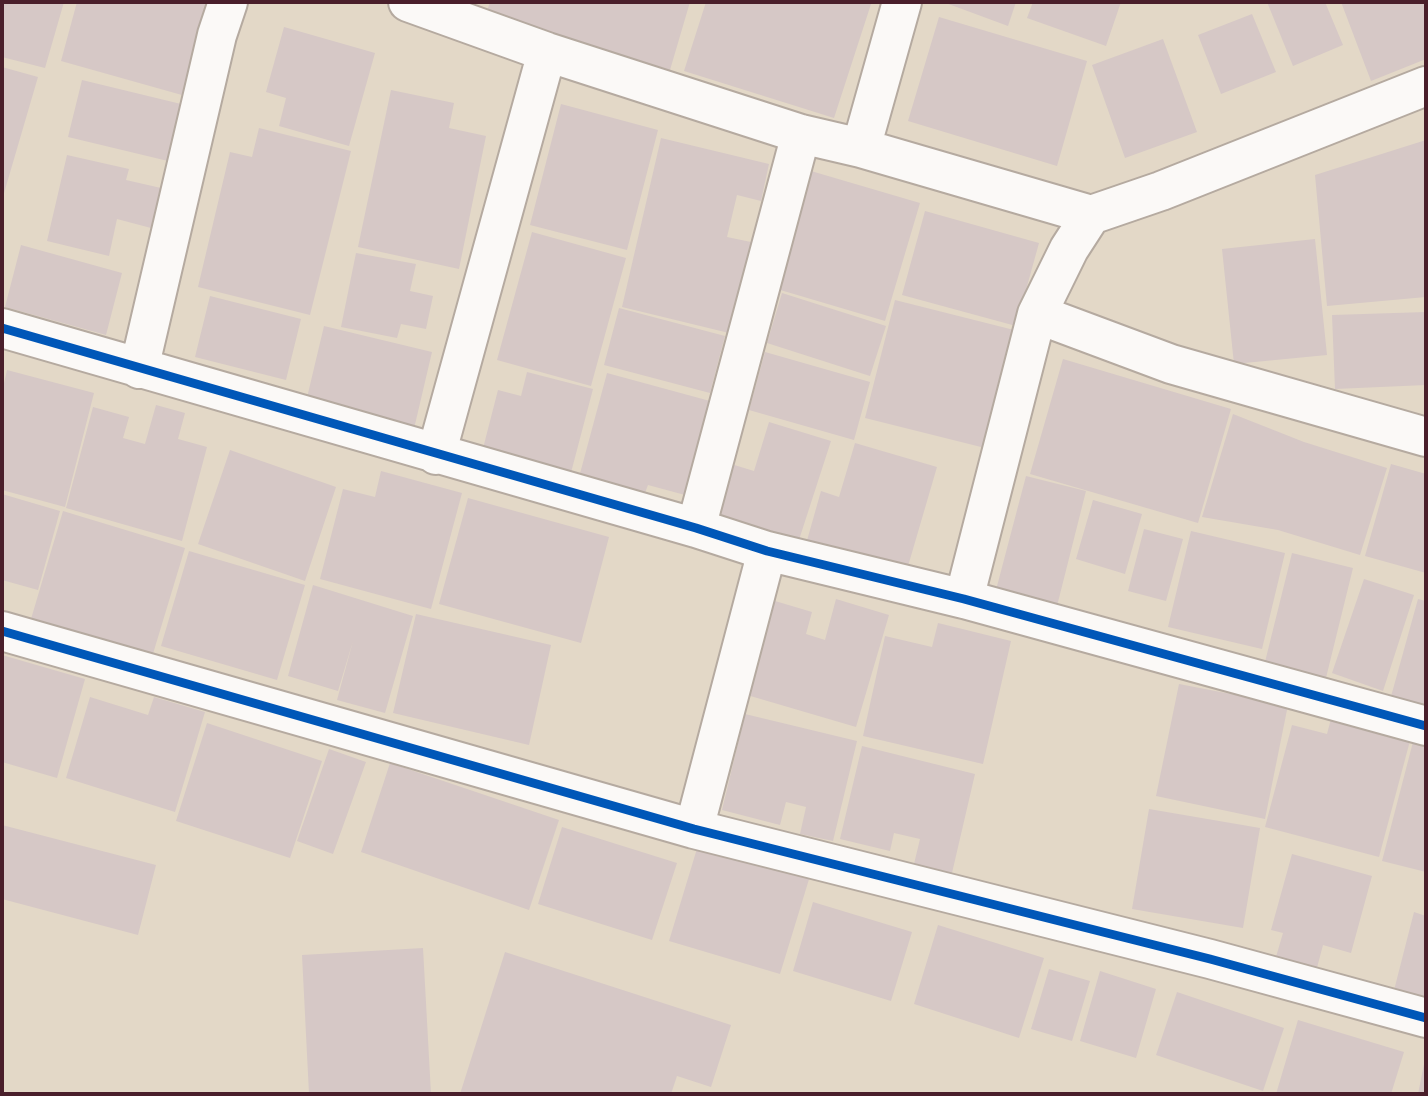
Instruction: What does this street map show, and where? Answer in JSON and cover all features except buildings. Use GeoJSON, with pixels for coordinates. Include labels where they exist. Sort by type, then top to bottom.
{"type":"FeatureCollection","features":[{"type":"Feature","properties":{"kind":"street"},"geometry":{"type":"LineString","coordinates":[[139,369],[217,35],[228,2]]}},
{"type":"Feature","properties":{"kind":"street"},"geometry":{"type":"LineString","coordinates":[[408,2],[464,11],[547,52],[801,134],[861,148],[1091,215],[1161,191],[1426,86]]}},
{"type":"Feature","properties":{"kind":"street"},"geometry":{"type":"LineString","coordinates":[[861,148],[902,2]]}},
{"type":"Feature","properties":{"kind":"street"},"geometry":{"type":"LineString","coordinates":[[436,455],[547,52]]}},
{"type":"Feature","properties":{"kind":"street"},"geometry":{"type":"LineString","coordinates":[[695,528],[801,134]]}},
{"type":"Feature","properties":{"kind":"street"},"geometry":{"type":"LineString","coordinates":[[964,599],[1037,314],[1069,250],[1091,215]]}},
{"type":"Feature","properties":{"kind":"street"},"geometry":{"type":"LineString","coordinates":[[1037,314],[1171,364],[1426,437]]}},
{"type":"Feature","properties":{"kind":"street"},"geometry":{"type":"LineString","coordinates":[[2,328],[768,551],[964,599],[1426,726]]}},
{"type":"Feature","properties":{"kind":"street"},"geometry":{"type":"LineString","coordinates":[[694,829],[768,551]]}},
{"type":"Feature","properties":{"kind":"street"},"geometry":{"type":"LineString","coordinates":[[2,631],[694,829],[1210,959],[1426,1018]]}},
{"type":"Feature","properties":{"kind":"cycle path"},"geometry":{"type":"LineString","coordinates":[[2,328],[696,528],[767,551],[964,599],[1426,726]]}},
{"type":"Feature","properties":{"kind":"cycle path"},"geometry":{"type":"LineString","coordinates":[[2,631],[694,829],[1210,959],[1426,1018]]}}]}
